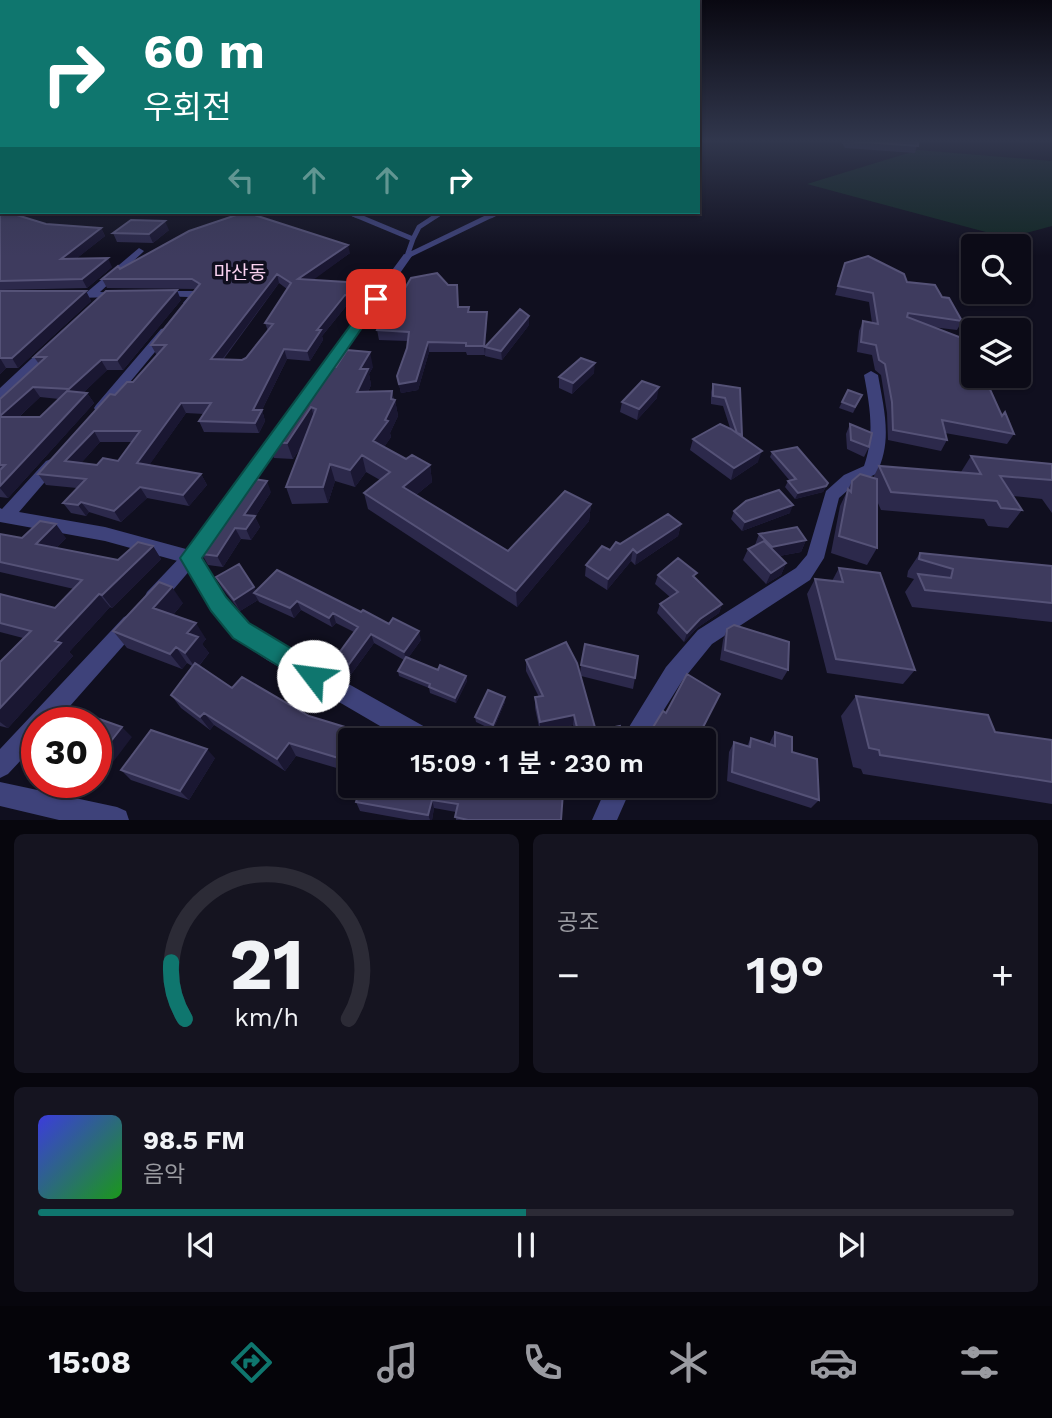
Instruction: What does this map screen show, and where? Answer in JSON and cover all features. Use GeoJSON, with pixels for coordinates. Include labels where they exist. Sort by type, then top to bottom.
{"type":"FeatureCollection","features":[{"type":"Feature","properties":{"kind":"street"},"geometry":{"type":"LineString","coordinates":[[98,298],[139,251]]}},
{"type":"Feature","properties":{"kind":"street"},"geometry":{"type":"LineString","coordinates":[[303,401],[407,256]]}},
{"type":"Feature","properties":{"kind":"street"},"geometry":{"type":"LineString","coordinates":[[51,295],[98,298],[197,294],[92,418]]}},
{"type":"Feature","properties":{"kind":"street"},"geometry":{"type":"LineString","coordinates":[[0,395],[58,341]]}},
{"type":"Feature","properties":{"kind":"street"},"geometry":{"type":"LineString","coordinates":[[640,728],[674,674],[705,637],[803,574],[815,558],[832,495],[850,480],[870,470],[878,451],[881,431],[871,376]]}},
{"type":"Feature","properties":{"kind":"street"},"geometry":{"type":"LineString","coordinates":[[54,707],[191,558],[287,424]]}},
{"type":"Feature","properties":{"kind":"street"},"geometry":{"type":"LineString","coordinates":[[3,515],[58,457]]}},
{"type":"Feature","properties":{"kind":"street"},"geometry":{"type":"LineString","coordinates":[[3,515],[105,534],[191,558],[218,604],[241,631],[274,653],[405,728]]}},
{"type":"Feature","properties":{"kind":"street"},"geometry":{"type":"LineString","coordinates":[[0,766],[21,743]]}},
{"type":"Feature","properties":{"kind":"street"},"geometry":{"type":"LineString","coordinates":[[0,794],[117,820]]}},
{"type":"Feature","properties":{"kind":"street"},"geometry":{"type":"LineString","coordinates":[[604,820],[614,798]]}},
{"type":"Feature","properties":{"kind":"lane"},"geometry":{"type":"LineString","coordinates":[[353,214],[413,239]]}},
{"type":"Feature","properties":{"kind":"lane"},"geometry":{"type":"LineString","coordinates":[[407,256],[419,227],[439,214]]}},
{"type":"Feature","properties":{"kind":"lane"},"geometry":{"type":"LineString","coordinates":[[407,256],[495,214]]}},
{"type":"Feature","properties":{"kind":"green space"},"geometry":{"type":"Polygon","coordinates":[[[822,179],[1052,179],[1052,226],[1023,234],[993,234],[807,184],[822,179]]]}},
{"type":"Feature","properties":{"kind":"building"},"geometry":{"type":"Polygon","coordinates":[[[0,214],[14,214],[46,224],[101,228],[61,259],[108,258],[82,279],[0,281],[0,214]]]}},
{"type":"Feature","properties":{"kind":"building"},"geometry":{"type":"Polygon","coordinates":[[[239,214],[251,214],[348,245],[298,279],[362,283],[353,296],[345,295],[317,330],[321,330],[307,351],[284,349],[253,410],[262,410],[255,423],[199,421],[211,403],[181,403],[137,463],[201,474],[183,495],[140,487],[114,511],[81,502],[78,505],[63,503],[86,479],[38,474],[110,394],[115,395],[127,382],[133,382],[166,345],[151,345],[200,284],[192,279],[102,279],[118,266],[120,269],[189,231],[239,214]],[[277,274],[211,359],[246,358],[273,324],[265,323],[291,283],[277,274]],[[94,431],[65,461],[97,465],[103,458],[118,461],[140,431],[94,431]]]}},
{"type":"Feature","properties":{"kind":"building"},"geometry":{"type":"Polygon","coordinates":[[[131,220],[165,221],[149,234],[113,233],[131,220]]]}},
{"type":"Feature","properties":{"kind":"building"},"geometry":{"type":"Polygon","coordinates":[[[868,256],[904,274],[907,282],[935,285],[942,297],[949,298],[961,321],[908,313],[907,317],[961,338],[961,388],[989,388],[1002,416],[1005,412],[1014,434],[942,420],[947,440],[893,430],[892,402],[885,364],[879,360],[876,345],[861,342],[863,321],[878,324],[873,293],[838,286],[845,263],[868,256]]]}},
{"type":"Feature","properties":{"kind":"building"},"geometry":{"type":"Polygon","coordinates":[[[437,273],[448,285],[457,285],[458,307],[469,307],[468,312],[487,312],[484,346],[428,342],[416,381],[399,384],[397,376],[407,348],[409,332],[377,330],[394,294],[401,295],[411,278],[437,273]]]}},
{"type":"Feature","properties":{"kind":"building"},"geometry":{"type":"Polygon","coordinates":[[[177,290],[117,360],[101,360],[69,389],[33,387],[0,416],[0,399],[46,357],[34,357],[106,291],[177,290]]]}},
{"type":"Feature","properties":{"kind":"building"},"geometry":{"type":"Polygon","coordinates":[[[0,291],[86,291],[12,358],[0,358],[0,291]]]}},
{"type":"Feature","properties":{"kind":"building"},"geometry":{"type":"Polygon","coordinates":[[[520,309],[529,316],[501,351],[485,347],[520,309]]]}},
{"type":"Feature","properties":{"kind":"building"},"geometry":{"type":"Polygon","coordinates":[[[347,350],[370,352],[360,369],[368,369],[357,392],[392,391],[391,399],[395,400],[385,420],[388,421],[373,441],[406,459],[412,455],[430,465],[403,487],[508,551],[565,491],[591,504],[516,591],[364,493],[390,472],[362,455],[350,470],[330,464],[323,487],[286,487],[316,409],[311,407],[287,443],[268,442],[302,394],[305,395],[319,372],[336,367],[347,350]]]}},
{"type":"Feature","properties":{"kind":"building"},"geometry":{"type":"Polygon","coordinates":[[[581,358],[595,363],[573,383],[559,377],[581,358]]]}},
{"type":"Feature","properties":{"kind":"building"},"geometry":{"type":"Polygon","coordinates":[[[642,381],[659,387],[639,409],[622,402],[642,381]]]}},
{"type":"Feature","properties":{"kind":"building"},"geometry":{"type":"Polygon","coordinates":[[[713,384],[740,388],[742,435],[737,433],[725,398],[713,396],[713,384]]]}},
{"type":"Feature","properties":{"kind":"building"},"geometry":{"type":"Polygon","coordinates":[[[848,390],[862,395],[855,407],[842,402],[848,390]]]}},
{"type":"Feature","properties":{"kind":"building"},"geometry":{"type":"Polygon","coordinates":[[[67,391],[87,393],[0,486],[0,470],[5,465],[0,465],[0,417],[40,417],[67,391]]]}},
{"type":"Feature","properties":{"kind":"building"},"geometry":{"type":"Polygon","coordinates":[[[720,424],[762,451],[734,468],[693,439],[720,424]]]}},
{"type":"Feature","properties":{"kind":"building"},"geometry":{"type":"Polygon","coordinates":[[[850,424],[872,433],[869,447],[851,440],[850,424]]]}},
{"type":"Feature","properties":{"kind":"building"},"geometry":{"type":"Polygon","coordinates":[[[797,447],[828,483],[826,486],[798,493],[788,481],[796,479],[772,452],[797,447]]]}},
{"type":"Feature","properties":{"kind":"building"},"geometry":{"type":"Polygon","coordinates":[[[971,456],[1052,464],[1052,480],[1000,476],[1022,510],[1001,508],[997,501],[891,492],[879,466],[981,474],[971,456]]]}},
{"type":"Feature","properties":{"kind":"building"},"geometry":{"type":"Polygon","coordinates":[[[860,474],[877,479],[877,548],[839,536],[848,489],[851,492],[852,481],[860,474]]]}},
{"type":"Feature","properties":{"kind":"building"},"geometry":{"type":"Polygon","coordinates":[[[247,478],[267,481],[244,515],[255,516],[246,529],[235,528],[217,556],[202,554],[199,549],[247,478]]]}},
{"type":"Feature","properties":{"kind":"building"},"geometry":{"type":"Polygon","coordinates":[[[779,490],[793,505],[745,522],[734,511],[746,501],[779,490]]]}},
{"type":"Feature","properties":{"kind":"building"},"geometry":{"type":"Polygon","coordinates":[[[668,514],[681,524],[637,553],[633,549],[608,579],[586,565],[602,546],[610,550],[616,542],[620,544],[668,514]]]}},
{"type":"Feature","properties":{"kind":"building"},"geometry":{"type":"Polygon","coordinates":[[[40,521],[56,524],[36,544],[118,560],[138,542],[153,546],[102,595],[99,594],[55,641],[61,643],[0,708],[0,662],[31,631],[0,623],[0,594],[55,608],[82,580],[0,562],[0,534],[22,538],[40,521]]]}},
{"type":"Feature","properties":{"kind":"building"},"geometry":{"type":"Polygon","coordinates":[[[797,527],[806,540],[772,547],[759,534],[797,527]]]}},
{"type":"Feature","properties":{"kind":"building"},"geometry":{"type":"Polygon","coordinates":[[[764,541],[786,563],[771,573],[748,549],[764,541]]]}},
{"type":"Feature","properties":{"kind":"building"},"geometry":{"type":"Polygon","coordinates":[[[920,553],[1052,566],[1052,603],[925,590],[918,574],[951,578],[953,569],[919,559],[920,553]]]}},
{"type":"Feature","properties":{"kind":"building"},"geometry":{"type":"Polygon","coordinates":[[[678,558],[697,573],[693,576],[722,604],[700,619],[687,633],[660,604],[678,592],[658,575],[678,558]]]}},
{"type":"Feature","properties":{"kind":"building"},"geometry":{"type":"Polygon","coordinates":[[[239,564],[254,587],[234,600],[216,577],[239,564]]]}},
{"type":"Feature","properties":{"kind":"building"},"geometry":{"type":"Polygon","coordinates":[[[839,568],[880,573],[915,670],[836,659],[815,579],[843,582],[839,568]]]}},
{"type":"Feature","properties":{"kind":"building"},"geometry":{"type":"Polygon","coordinates":[[[277,570],[361,612],[363,610],[389,624],[393,618],[419,631],[404,652],[371,634],[344,671],[331,664],[358,627],[333,613],[329,618],[297,601],[290,608],[254,593],[277,570]]]}},
{"type":"Feature","properties":{"kind":"building"},"geometry":{"type":"Polygon","coordinates":[[[159,582],[172,587],[153,608],[196,623],[187,633],[198,637],[185,653],[176,647],[170,654],[113,631],[159,582]]]}},
{"type":"Feature","properties":{"kind":"building"},"geometry":{"type":"Polygon","coordinates":[[[734,625],[789,642],[788,670],[725,650],[727,629],[734,625]]]}},
{"type":"Feature","properties":{"kind":"building"},"geometry":{"type":"Polygon","coordinates":[[[566,642],[577,663],[595,728],[577,728],[574,715],[540,722],[535,697],[543,696],[526,660],[566,642]]]}},
{"type":"Feature","properties":{"kind":"building"},"geometry":{"type":"Polygon","coordinates":[[[585,644],[638,656],[635,678],[581,665],[585,644]]]}},
{"type":"Feature","properties":{"kind":"building"},"geometry":{"type":"Polygon","coordinates":[[[406,657],[438,670],[440,665],[466,676],[455,698],[398,671],[406,657]]]}},
{"type":"Feature","properties":{"kind":"building"},"geometry":{"type":"Polygon","coordinates":[[[195,663],[232,688],[242,677],[309,716],[348,728],[338,728],[338,758],[289,743],[277,759],[204,713],[200,717],[171,695],[195,663]]]}},
{"type":"Feature","properties":{"kind":"building"},"geometry":{"type":"Polygon","coordinates":[[[687,674],[720,694],[703,728],[652,728],[663,711],[666,713],[687,674]]]}},
{"type":"Feature","properties":{"kind":"building"},"geometry":{"type":"Polygon","coordinates":[[[488,690],[505,697],[493,725],[475,717],[488,690]]]}},
{"type":"Feature","properties":{"kind":"building"},"geometry":{"type":"Polygon","coordinates":[[[856,696],[988,715],[995,732],[1052,740],[1052,782],[880,755],[879,750],[869,748],[856,696]]]}},
{"type":"Feature","properties":{"kind":"building"},"geometry":{"type":"Polygon","coordinates":[[[112,723],[122,727],[112,740],[112,723]]]}},
{"type":"Feature","properties":{"kind":"building"},"geometry":{"type":"Polygon","coordinates":[[[151,730],[207,749],[180,791],[121,770],[151,730]]]}},
{"type":"Feature","properties":{"kind":"building"},"geometry":{"type":"Polygon","coordinates":[[[775,732],[792,737],[792,752],[817,759],[819,800],[732,772],[734,742],[750,747],[751,738],[775,746],[775,732]]]}},
{"type":"Feature","properties":{"kind":"building"},"geometry":{"type":"Polygon","coordinates":[[[357,798],[563,798],[561,820],[468,820],[455,817],[458,804],[432,800],[428,815],[356,802],[357,798]]]}},
{"type":"Feature","properties":{"kind":"district","name":"마산동"},"geometry":{"type":"Point","coordinates":[240,272]}},
{"type":"Feature","properties":{"kind":"route"},"geometry":{"type":"LineString","coordinates":[[313,676],[241,631],[218,604],[191,558],[376,299]]}}]}
